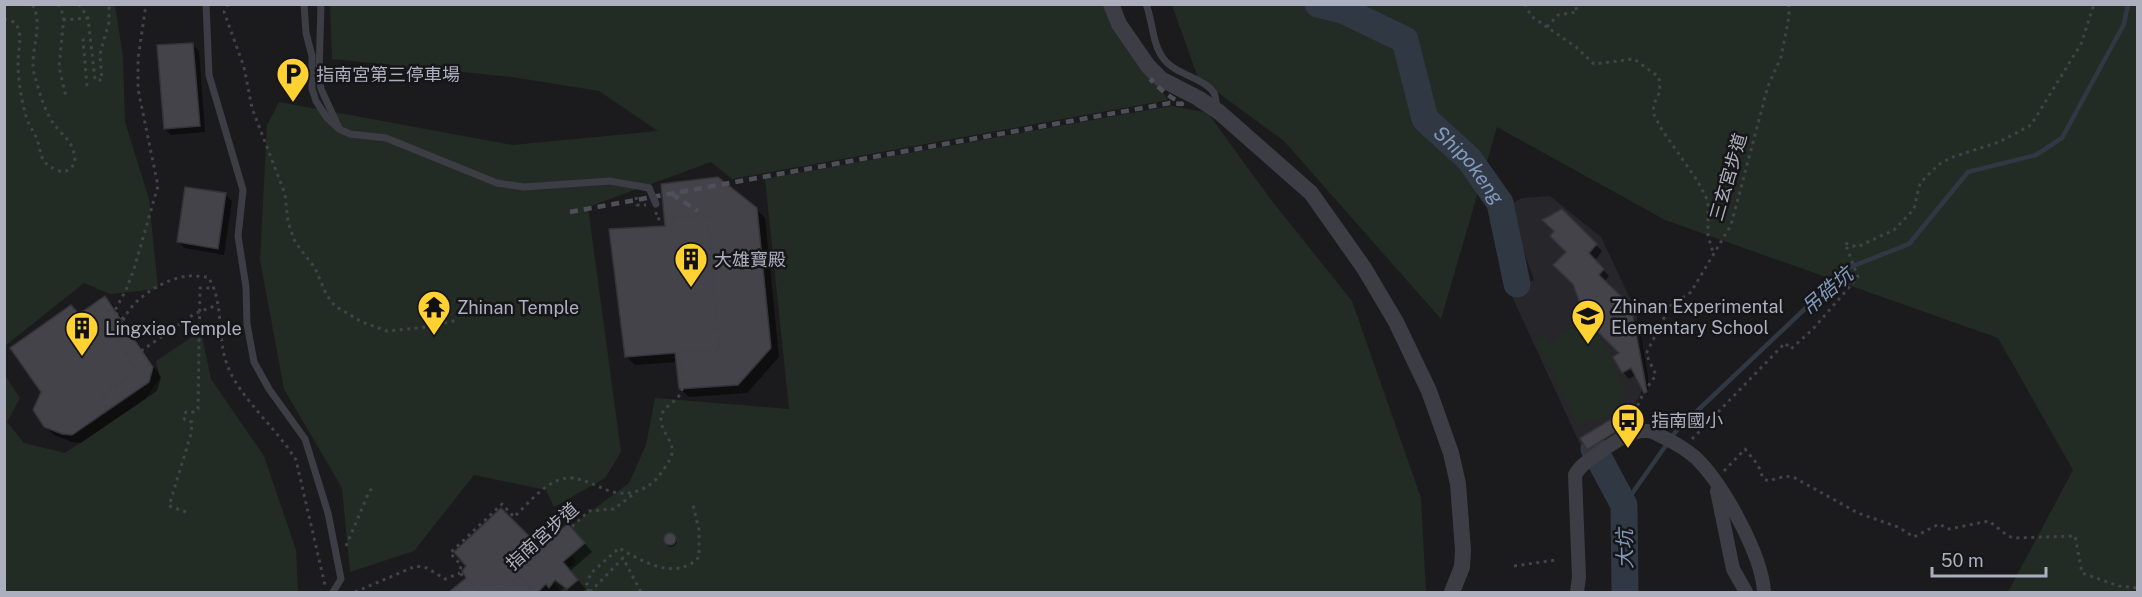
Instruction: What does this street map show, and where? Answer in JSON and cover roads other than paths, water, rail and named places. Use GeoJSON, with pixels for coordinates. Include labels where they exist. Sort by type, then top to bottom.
{"type":"FeatureCollection","features":[{"type":"Feature","properties":{"kind":"street"},"geometry":{"type":"LineString","coordinates":[[1111,4],[1119,24],[1148,66],[1161,79],[1219,112],[1316,199],[1364,268],[1411,351],[1430,391],[1451,453],[1458,484],[1463,550],[1461,567],[1452,592]]}},
{"type":"Feature","properties":{"kind":"street"},"geometry":{"type":"LineString","coordinates":[[1577,592],[1580,577],[1575,475],[1583,465],[1632,432],[1650,431],[1695,456],[1716,480],[1754,553],[1764,592]]}},
{"type":"Feature","properties":{"kind":"street"},"geometry":{"type":"LineString","coordinates":[[1716,480],[1733,569],[1746,592]]}},
{"type":"Feature","properties":{"kind":"lane"},"geometry":{"type":"LineString","coordinates":[[206,4],[209,75],[243,190],[238,236],[254,362],[269,389],[305,439],[328,513],[341,579],[333,592]]}},
{"type":"Feature","properties":{"kind":"lane"},"geometry":{"type":"LineString","coordinates":[[304,4],[306,33],[312,56],[312,89],[316,101],[327,118],[339,129],[350,134],[386,138],[498,183],[524,187],[610,181],[649,188],[656,204]]}},
{"type":"Feature","properties":{"kind":"lane"},"geometry":{"type":"LineString","coordinates":[[321,4],[319,75],[321,88],[339,129]]}},
{"type":"Feature","properties":{"kind":"lane"},"geometry":{"type":"LineString","coordinates":[[1146,4],[1156,48],[1165,61],[1180,73],[1205,85],[1213,93],[1219,112]]}},
{"type":"Feature","properties":{"kind":"waterway","name":"Shipokeng"},"geometry":{"type":"LineString","coordinates":[[1318,4],[1343,10],[1405,40],[1425,119],[1469,159],[1500,203],[1517,284]]}},
{"type":"Feature","properties":{"kind":"waterway","name":"吊硞坑"},"geometry":{"type":"LineString","coordinates":[[1624,505],[1676,431],[1848,268],[1909,244],[1968,172],[2036,155],[2062,138],[2124,24],[2128,4]]}},
{"type":"Feature","properties":{"kind":"waterway","name":"大坑"},"geometry":{"type":"LineString","coordinates":[[1594,449],[1624,505],[1625,592]]}},
{"type":"Feature","properties":{"kind":"railway"},"geometry":{"type":"LineString","coordinates":[[570,212],[1170,103],[1182,104],[1166,94],[1150,79]]}},
{"type":"Feature","properties":{"kind":"railway"},"geometry":{"type":"LineString","coordinates":[[672,194],[698,211]]}},
{"type":"Feature","properties":{"kind":"place","name":"指南宮第三停車場"},"geometry":{"type":"Point","coordinates":[293,103]}},
{"type":"Feature","properties":{"kind":"place","name":"大雄寶殿"},"geometry":{"type":"Point","coordinates":[691,288]}},
{"type":"Feature","properties":{"kind":"place","name":"Zhinan Temple"},"geometry":{"type":"Point","coordinates":[434,336]}},
{"type":"Feature","properties":{"kind":"place","name":"Zhinan Experimental Elementary School"},"geometry":{"type":"Point","coordinates":[1588,345]}},
{"type":"Feature","properties":{"kind":"place","name":"Lingxiao Temple"},"geometry":{"type":"Point","coordinates":[82,357]}},
{"type":"Feature","properties":{"kind":"place","name":"指南國小"},"geometry":{"type":"Point","coordinates":[1628,449]}}]}
